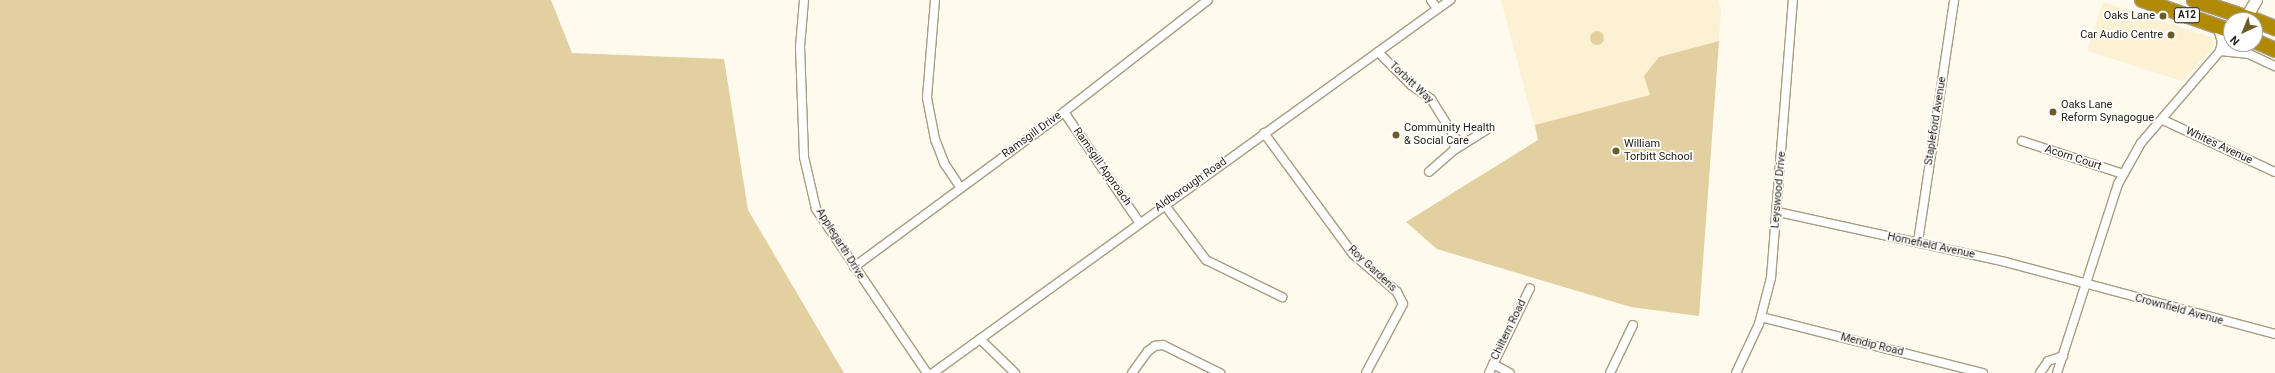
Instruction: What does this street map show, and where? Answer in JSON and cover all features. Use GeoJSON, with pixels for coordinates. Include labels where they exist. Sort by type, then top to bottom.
{"type":"FeatureCollection","features":[{"type":"Feature","properties":{"kind":"highway","name":"A12"},"geometry":{"type":"LineString","coordinates":[[2142,0],[2223,28]]}},
{"type":"Feature","properties":{"kind":"highway","name":"A12"},"geometry":{"type":"LineString","coordinates":[[2194,0],[2231,12]]}},
{"type":"Feature","properties":{"kind":"highway","name":"A12"},"geometry":{"type":"LineString","coordinates":[[2263,23],[2275,28]]}},
{"type":"Feature","properties":{"kind":"highway"},"geometry":{"type":"LineString","coordinates":[[2263,45],[2275,50]]}},
{"type":"Feature","properties":{"kind":"street","name":"Applegarth Drive"},"geometry":{"type":"LineString","coordinates":[[804,0],[800,47],[804,157],[816,209],[927,373]]}},
{"type":"Feature","properties":{"kind":"street"},"geometry":{"type":"LineString","coordinates":[[935,0],[927,98],[935,139],[944,162],[961,188]]}},
{"type":"Feature","properties":{"kind":"street","name":"Ramsgill Drive"},"geometry":{"type":"LineString","coordinates":[[854,267],[1064,112],[1208,0]]}},
{"type":"Feature","properties":{"kind":"street"},"geometry":{"type":"LineString","coordinates":[[1431,0],[1436,8]]}},
{"type":"Feature","properties":{"kind":"street","name":"Aldborough Road"},"geometry":{"type":"LineString","coordinates":[[933,373],[1139,222],[1378,52],[1436,8],[1450,0]]}},
{"type":"Feature","properties":{"kind":"street","name":"Leyswood Drive"},"geometry":{"type":"LineString","coordinates":[[1736,373],[1761,317],[1771,278],[1778,212],[1793,0]]}},
{"type":"Feature","properties":{"kind":"street","name":"Stapleford Avenue"},"geometry":{"type":"LineString","coordinates":[[1918,242],[1954,0]]}},
{"type":"Feature","properties":{"kind":"street"},"geometry":{"type":"LineString","coordinates":[[2253,12],[2256,0]]}},
{"type":"Feature","properties":{"kind":"street"},"geometry":{"type":"LineString","coordinates":[[2217,25],[2222,42],[2220,51]]}},
{"type":"Feature","properties":{"kind":"street"},"geometry":{"type":"LineString","coordinates":[[2057,373],[2110,204],[2123,174],[2141,143],[2163,120],[2223,49]]}},
{"type":"Feature","properties":{"kind":"street"},"geometry":{"type":"LineString","coordinates":[[2220,51],[2249,54],[2275,66]]}},
{"type":"Feature","properties":{"kind":"street","name":"Torbitt Way"},"geometry":{"type":"LineString","coordinates":[[1378,52],[1411,85],[1431,99],[1456,139],[1454,150]]}},
{"type":"Feature","properties":{"kind":"street","name":"Ramsgill Approach"},"geometry":{"type":"LineString","coordinates":[[1064,112],[1139,222]]}},
{"type":"Feature","properties":{"kind":"street","name":"Whites Avenue"},"geometry":{"type":"LineString","coordinates":[[2163,120],[2275,172]]}},
{"type":"Feature","properties":{"kind":"street"},"geometry":{"type":"LineString","coordinates":[[1429,172],[1454,150],[1487,129]]}},
{"type":"Feature","properties":{"kind":"street","name":"Roy Gardens"},"geometry":{"type":"LineString","coordinates":[[1264,133],[1353,254],[1398,292],[1403,304],[1366,373]]}},
{"type":"Feature","properties":{"kind":"street","name":"Acorn Court"},"geometry":{"type":"LineString","coordinates":[[2022,141],[2123,174]]}},
{"type":"Feature","properties":{"kind":"street"},"geometry":{"type":"LineString","coordinates":[[1164,204],[1206,260],[1282,297]]}},
{"type":"Feature","properties":{"kind":"street","name":"Homefield Avenue"},"geometry":{"type":"LineString","coordinates":[[1778,212],[1918,242],[2084,283]]}},
{"type":"Feature","properties":{"kind":"street","name":"Crownfield Avenue"},"geometry":{"type":"LineString","coordinates":[[2084,283],[2275,334]]}},
{"type":"Feature","properties":{"kind":"street","name":"Chiltern Road"},"geometry":{"type":"LineString","coordinates":[[1489,373],[1530,288]]}},
{"type":"Feature","properties":{"kind":"street","name":"Mendip Road"},"geometry":{"type":"LineString","coordinates":[[1761,317],[1983,373]]}},
{"type":"Feature","properties":{"kind":"street"},"geometry":{"type":"LineString","coordinates":[[1610,373],[1633,324]]}},
{"type":"Feature","properties":{"kind":"street"},"geometry":{"type":"LineString","coordinates":[[980,338],[1015,373]]}},
{"type":"Feature","properties":{"kind":"street"},"geometry":{"type":"LineString","coordinates":[[1132,373],[1148,351],[1154,346],[1164,345],[1220,373]]}},
{"type":"Feature","properties":{"kind":"street"},"geometry":{"type":"LineString","coordinates":[[2040,373],[2048,362],[2063,356]]}},
{"type":"Feature","properties":{"kind":"street"},"geometry":{"type":"LineString","coordinates":[[1493,364],[1510,373]]}},
{"type":"Feature","properties":{"kind":"shaded area"},"geometry":{"type":"Polygon","coordinates":[[[0,0],[551,0],[572,53],[724,59],[748,210],[844,373],[0,373],[0,0]]]}},
{"type":"Feature","properties":{"kind":"shaded area","name":"William Torbitt School"},"geometry":{"type":"Polygon","coordinates":[[[1501,0],[1718,0],[1721,10],[1699,316],[1631,307],[1437,249],[1406,222],[1538,140],[1501,0]]]}},
{"type":"Feature","properties":{"kind":"shaded area"},"geometry":{"type":"Polygon","coordinates":[[[2103,2],[2208,36],[2214,41],[2211,50],[2182,81],[2087,51],[2103,2]]]}},
{"type":"Feature","properties":{"kind":"shaded area"},"geometry":{"type":"Polygon","coordinates":[[[1597,31],[1602,33],[1604,38],[1602,43],[1597,45],[1592,43],[1590,38],[1592,33],[1597,31]]]}},
{"type":"Feature","properties":{"kind":"shaded area","name":"William Torbitt School"},"geometry":{"type":"Polygon","coordinates":[[[1719,41],[1699,316],[1631,307],[1437,249],[1406,222],[1538,140],[1535,125],[1650,95],[1644,76],[1659,57],[1719,41]]]}},
{"type":"Feature","properties":{"kind":"place","name":"Oaks Lane"},"geometry":{"type":"Point","coordinates":[2163,16]}},
{"type":"Feature","properties":{"kind":"place","name":"Car Audio Centre"},"geometry":{"type":"Point","coordinates":[2171,35]}},
{"type":"Feature","properties":{"kind":"place","name":"Oaks Lane Reform Synagogue"},"geometry":{"type":"Point","coordinates":[2053,112]}},
{"type":"Feature","properties":{"kind":"place","name":"Community Health & Social Care"},"geometry":{"type":"Point","coordinates":[1396,135]}},
{"type":"Feature","properties":{"kind":"place","name":"William Torbitt School"},"geometry":{"type":"Point","coordinates":[1616,151]}}]}
